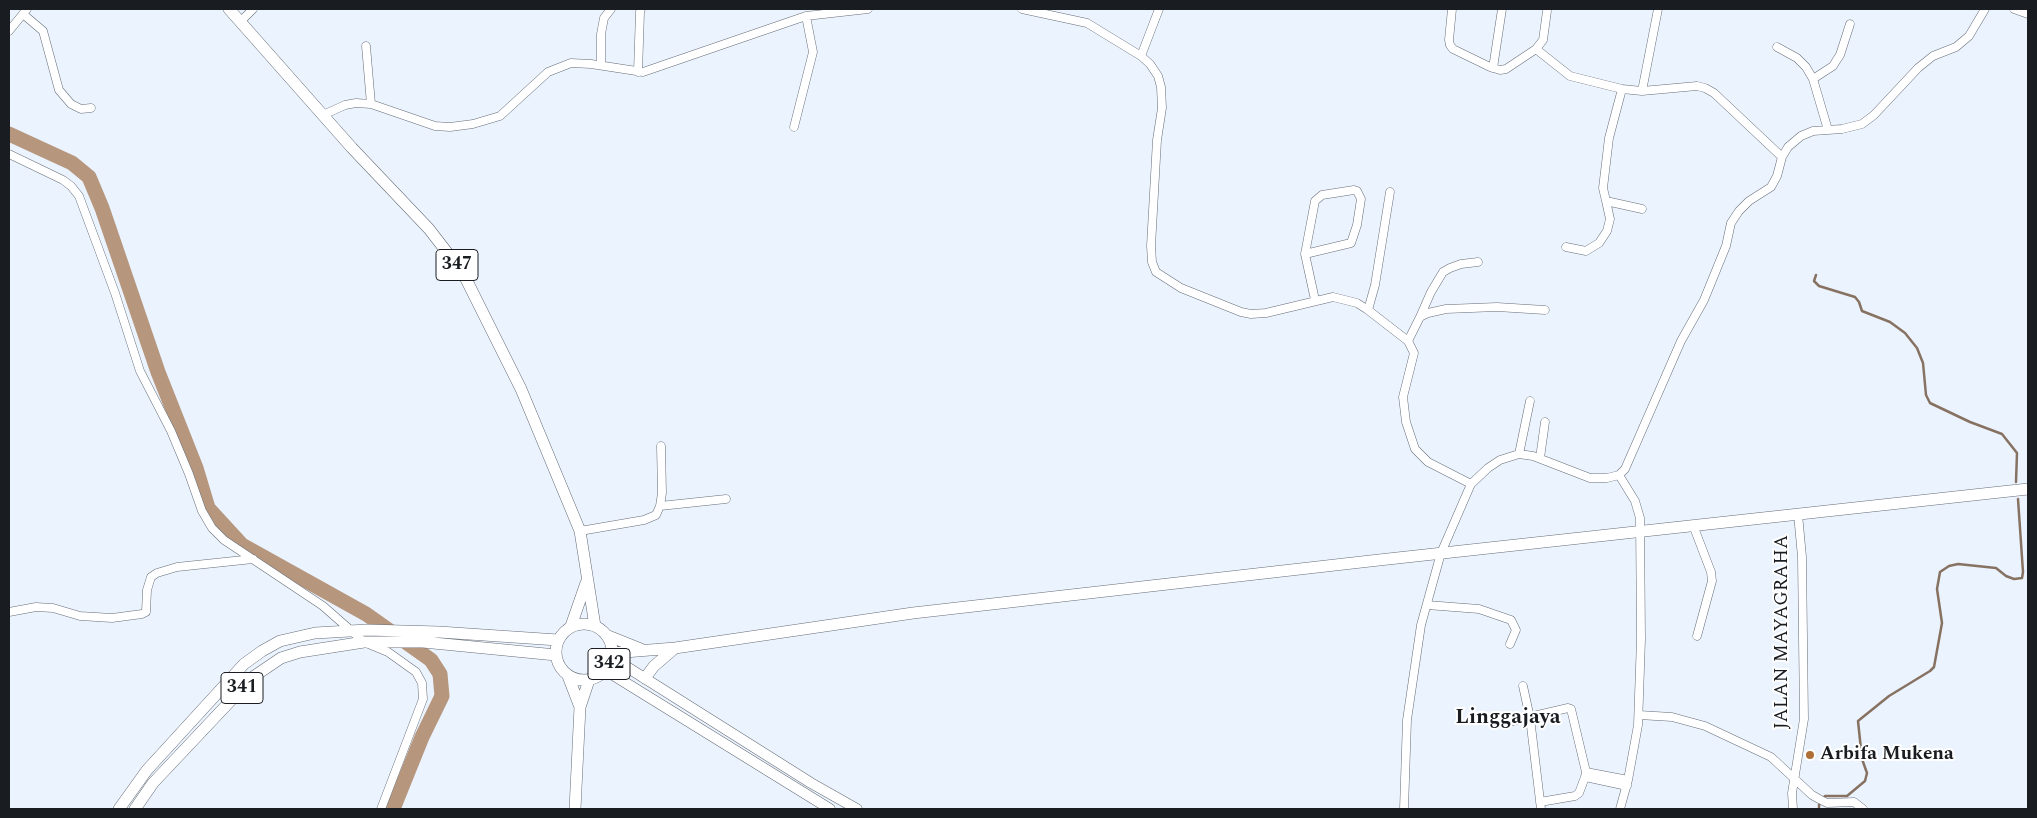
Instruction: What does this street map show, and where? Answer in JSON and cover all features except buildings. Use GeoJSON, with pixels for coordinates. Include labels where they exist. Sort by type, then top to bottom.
{"type":"FeatureCollection","features":[{"type":"Feature","properties":{"kind":"main road","name":"347"},"geometry":{"type":"LineString","coordinates":[[229,9],[323,115],[429,229],[462,272],[521,389],[580,531],[586,581]]}},
{"type":"Feature","properties":{"kind":"main road"},"geometry":{"type":"LineString","coordinates":[[611,655],[642,650],[675,648],[912,613],[2028,489]]}},
{"type":"Feature","properties":{"kind":"main road"},"geometry":{"type":"LineString","coordinates":[[586,581],[595,626]]}},
{"type":"Feature","properties":{"kind":"main road"},"geometry":{"type":"LineString","coordinates":[[572,626],[586,581]]}},
{"type":"Feature","properties":{"kind":"main road","name":"342"},"geometry":{"type":"LineString","coordinates":[[556,655],[559,666],[568,676],[577,680],[589,680],[605,670],[611,655],[610,643],[606,635],[595,626],[583,624],[572,626],[558,640]]}},
{"type":"Feature","properties":{"kind":"main road","name":"341"},"geometry":{"type":"LineString","coordinates":[[119,809],[147,770],[250,660],[280,641],[314,633],[367,630],[399,631],[556,655]]}},
{"type":"Feature","properties":{"kind":"main road"},"geometry":{"type":"LineString","coordinates":[[606,635],[642,650]]}},
{"type":"Feature","properties":{"kind":"main road","name":"341"},"geometry":{"type":"LineString","coordinates":[[136,809],[154,783],[253,677],[281,658],[300,652],[364,642],[422,642],[441,638],[558,640]]}},
{"type":"Feature","properties":{"kind":"main road"},"geometry":{"type":"LineString","coordinates":[[556,655],[558,640]]}},
{"type":"Feature","properties":{"kind":"main road"},"geometry":{"type":"LineString","coordinates":[[645,678],[654,666],[675,648]]}},
{"type":"Feature","properties":{"kind":"main road"},"geometry":{"type":"LineString","coordinates":[[568,676],[580,707]]}},
{"type":"Feature","properties":{"kind":"main road"},"geometry":{"type":"LineString","coordinates":[[575,809],[580,707],[589,680]]}},
{"type":"Feature","properties":{"kind":"street"},"geometry":{"type":"LineString","coordinates":[[241,21],[253,9]]}},
{"type":"Feature","properties":{"kind":"street"},"geometry":{"type":"LineString","coordinates":[[602,65],[601,34],[604,18],[611,9]]}},
{"type":"Feature","properties":{"kind":"street"},"geometry":{"type":"LineString","coordinates":[[638,72],[641,9]]}},
{"type":"Feature","properties":{"kind":"street"},"geometry":{"type":"LineString","coordinates":[[323,115],[350,104],[371,104],[435,126],[463,126],[500,116],[540,78],[571,63],[602,65],[643,72],[806,16],[868,9]]}},
{"type":"Feature","properties":{"kind":"street"},"geometry":{"type":"LineString","coordinates":[[1022,9],[1050,12],[1088,23],[1141,56],[1150,64],[1158,76],[1162,94],[1162,108],[1157,140],[1151,246],[1152,262],[1156,272],[1181,288],[1241,312],[1251,314],[1283,310],[1315,300],[1333,297],[1357,303],[1368,310],[1408,341],[1414,353],[1403,397],[1404,410],[1415,449],[1428,462],[1471,484]]}},
{"type":"Feature","properties":{"kind":"street"},"geometry":{"type":"LineString","coordinates":[[1141,56],[1159,9]]}},
{"type":"Feature","properties":{"kind":"street"},"geometry":{"type":"LineString","coordinates":[[1452,9],[1449,33],[1450,45],[1493,68],[1506,69],[1536,49],[1544,35],[1547,12]]}},
{"type":"Feature","properties":{"kind":"street"},"geometry":{"type":"LineString","coordinates":[[1493,68],[1502,9]]}},
{"type":"Feature","properties":{"kind":"street"},"geometry":{"type":"LineString","coordinates":[[1642,91],[1658,9]]}},
{"type":"Feature","properties":{"kind":"street"},"geometry":{"type":"LineString","coordinates":[[1404,809],[1407,720],[1421,625],[1441,553],[1471,484],[1500,460],[1519,454],[1540,458],[1590,478],[1607,478],[1619,475],[1624,469],[1681,341],[1704,300],[1726,246],[1731,223],[1739,210],[1749,201],[1771,187],[1777,176],[1782,157],[1788,147],[1801,136],[1813,131],[1842,129],[1862,124],[1874,116],[1918,68],[1933,56],[1956,47],[1969,36],[1985,9]]}},
{"type":"Feature","properties":{"kind":"street"},"geometry":{"type":"LineString","coordinates":[[2014,9],[2028,14]]}},
{"type":"Feature","properties":{"kind":"street"},"geometry":{"type":"LineString","coordinates":[[9,31],[26,10],[43,31],[59,90],[70,104],[81,110],[91,108]]}},
{"type":"Feature","properties":{"kind":"street"},"geometry":{"type":"LineString","coordinates":[[794,127],[813,52],[806,16]]}},
{"type":"Feature","properties":{"kind":"street"},"geometry":{"type":"LineString","coordinates":[[1813,79],[1833,66],[1840,55],[1850,24]]}},
{"type":"Feature","properties":{"kind":"street"},"geometry":{"type":"LineString","coordinates":[[366,46],[371,104]]}},
{"type":"Feature","properties":{"kind":"street"},"geometry":{"type":"LineString","coordinates":[[1777,47],[1801,61],[1813,79],[1828,130]]}},
{"type":"Feature","properties":{"kind":"street"},"geometry":{"type":"LineString","coordinates":[[1536,49],[1570,76],[1622,89],[1642,91],[1697,86],[1705,88],[1714,93],[1782,157]]}},
{"type":"Feature","properties":{"kind":"street"},"geometry":{"type":"LineString","coordinates":[[1566,247],[1586,251],[1599,243],[1607,231],[1610,219],[1603,188],[1605,162],[1609,138],[1622,89]]}},
{"type":"Feature","properties":{"kind":"street"},"geometry":{"type":"LineString","coordinates":[[9,154],[63,180],[79,196],[115,293],[140,370],[171,431],[202,511],[212,528],[224,540],[279,578],[303,591],[364,642],[388,652],[416,672],[422,683],[423,699],[381,809]]}},
{"type":"Feature","properties":{"kind":"street"},"geometry":{"type":"LineString","coordinates":[[1305,254],[1352,243],[1361,198],[1357,191],[1322,195],[1315,201],[1305,254],[1315,300]]}},
{"type":"Feature","properties":{"kind":"street"},"geometry":{"type":"LineString","coordinates":[[1368,310],[1375,284],[1390,192]]}},
{"type":"Feature","properties":{"kind":"street"},"geometry":{"type":"LineString","coordinates":[[1606,201],[1642,209]]}},
{"type":"Feature","properties":{"kind":"street"},"geometry":{"type":"LineString","coordinates":[[1408,341],[1431,292],[1443,272],[1461,264],[1478,262]]}},
{"type":"Feature","properties":{"kind":"street"},"geometry":{"type":"LineString","coordinates":[[1420,317],[1446,309],[1497,307],[1545,310]]}},
{"type":"Feature","properties":{"kind":"street"},"geometry":{"type":"LineString","coordinates":[[1519,454],[1530,401]]}},
{"type":"Feature","properties":{"kind":"street"},"geometry":{"type":"LineString","coordinates":[[1540,458],[1545,422]]}},
{"type":"Feature","properties":{"kind":"street"},"geometry":{"type":"LineString","coordinates":[[580,531],[644,520],[656,515],[662,494],[660,446]]}},
{"type":"Feature","properties":{"kind":"street"},"geometry":{"type":"LineString","coordinates":[[1619,475],[1635,501],[1640,518],[1641,639],[1639,715],[1628,783],[1620,809]]}},
{"type":"Feature","properties":{"kind":"street"},"geometry":{"type":"LineString","coordinates":[[660,506],[726,499]]}},
{"type":"Feature","properties":{"kind":"street","name":"JALAN MAYAGRAHA"},"geometry":{"type":"LineString","coordinates":[[1793,809],[1792,793],[1804,719],[1802,557],[1798,514]]}},
{"type":"Feature","properties":{"kind":"street"},"geometry":{"type":"LineString","coordinates":[[1693,525],[1711,572],[1712,581],[1696,636]]}},
{"type":"Feature","properties":{"kind":"street"},"geometry":{"type":"LineString","coordinates":[[9,612],[36,607],[53,608],[80,616],[112,618],[142,614],[146,612],[147,590],[151,578],[157,573],[177,567],[253,559]]}},
{"type":"Feature","properties":{"kind":"street"},"geometry":{"type":"LineString","coordinates":[[1427,605],[1480,609],[1511,620],[1516,630],[1510,644]]}},
{"type":"Feature","properties":{"kind":"street"},"geometry":{"type":"LineString","coordinates":[[611,655],[803,778],[857,809]]}},
{"type":"Feature","properties":{"kind":"street"},"geometry":{"type":"LineString","coordinates":[[605,670],[830,809]]}},
{"type":"Feature","properties":{"kind":"street"},"geometry":{"type":"LineString","coordinates":[[1508,722],[1530,718],[1568,708],[1571,709],[1585,775],[1579,793],[1575,796],[1541,806],[1530,718],[1523,686]]}},
{"type":"Feature","properties":{"kind":"street"},"geometry":{"type":"LineString","coordinates":[[1639,715],[1672,717],[1705,726],[1771,757],[1812,795],[1819,799],[1827,803],[1854,802],[1862,809]]}},
{"type":"Feature","properties":{"kind":"street"},"geometry":{"type":"LineString","coordinates":[[1585,775],[1628,783]]}},
{"type":"Feature","properties":{"kind":"waterway"},"geometry":{"type":"LineString","coordinates":[[9,134],[72,163],[89,177],[102,208],[158,372],[196,468],[208,508],[242,545],[366,614],[431,660],[440,674],[442,696],[422,737],[393,809]]}},
{"type":"Feature","properties":{"kind":"waterway"},"geometry":{"type":"LineString","coordinates":[[1816,275],[1814,281],[1819,286],[1855,297],[1862,311],[1890,322],[1905,333],[1917,348],[1923,363],[1926,395],[1930,403],[1970,422],[2002,434],[2017,453],[2016,482]]}},
{"type":"Feature","properties":{"kind":"waterway"},"geometry":{"type":"LineString","coordinates":[[1819,809],[1819,805],[1825,796],[1847,796],[1865,781],[1867,773],[1862,759],[1858,721],[1889,696],[1934,667],[1942,623],[1937,589],[1940,572],[1949,566],[1958,564],[1996,568],[2006,576],[2014,579],[2022,578],[2018,499]]}},
{"type":"Feature","properties":{"kind":"place","name":"Arbifa Mukena"},"geometry":{"type":"Point","coordinates":[1810,755]}},
{"type":"Feature","properties":{"kind":"district","name":"Linggajaya"},"geometry":{"type":"Point","coordinates":[1508,719]}}]}
